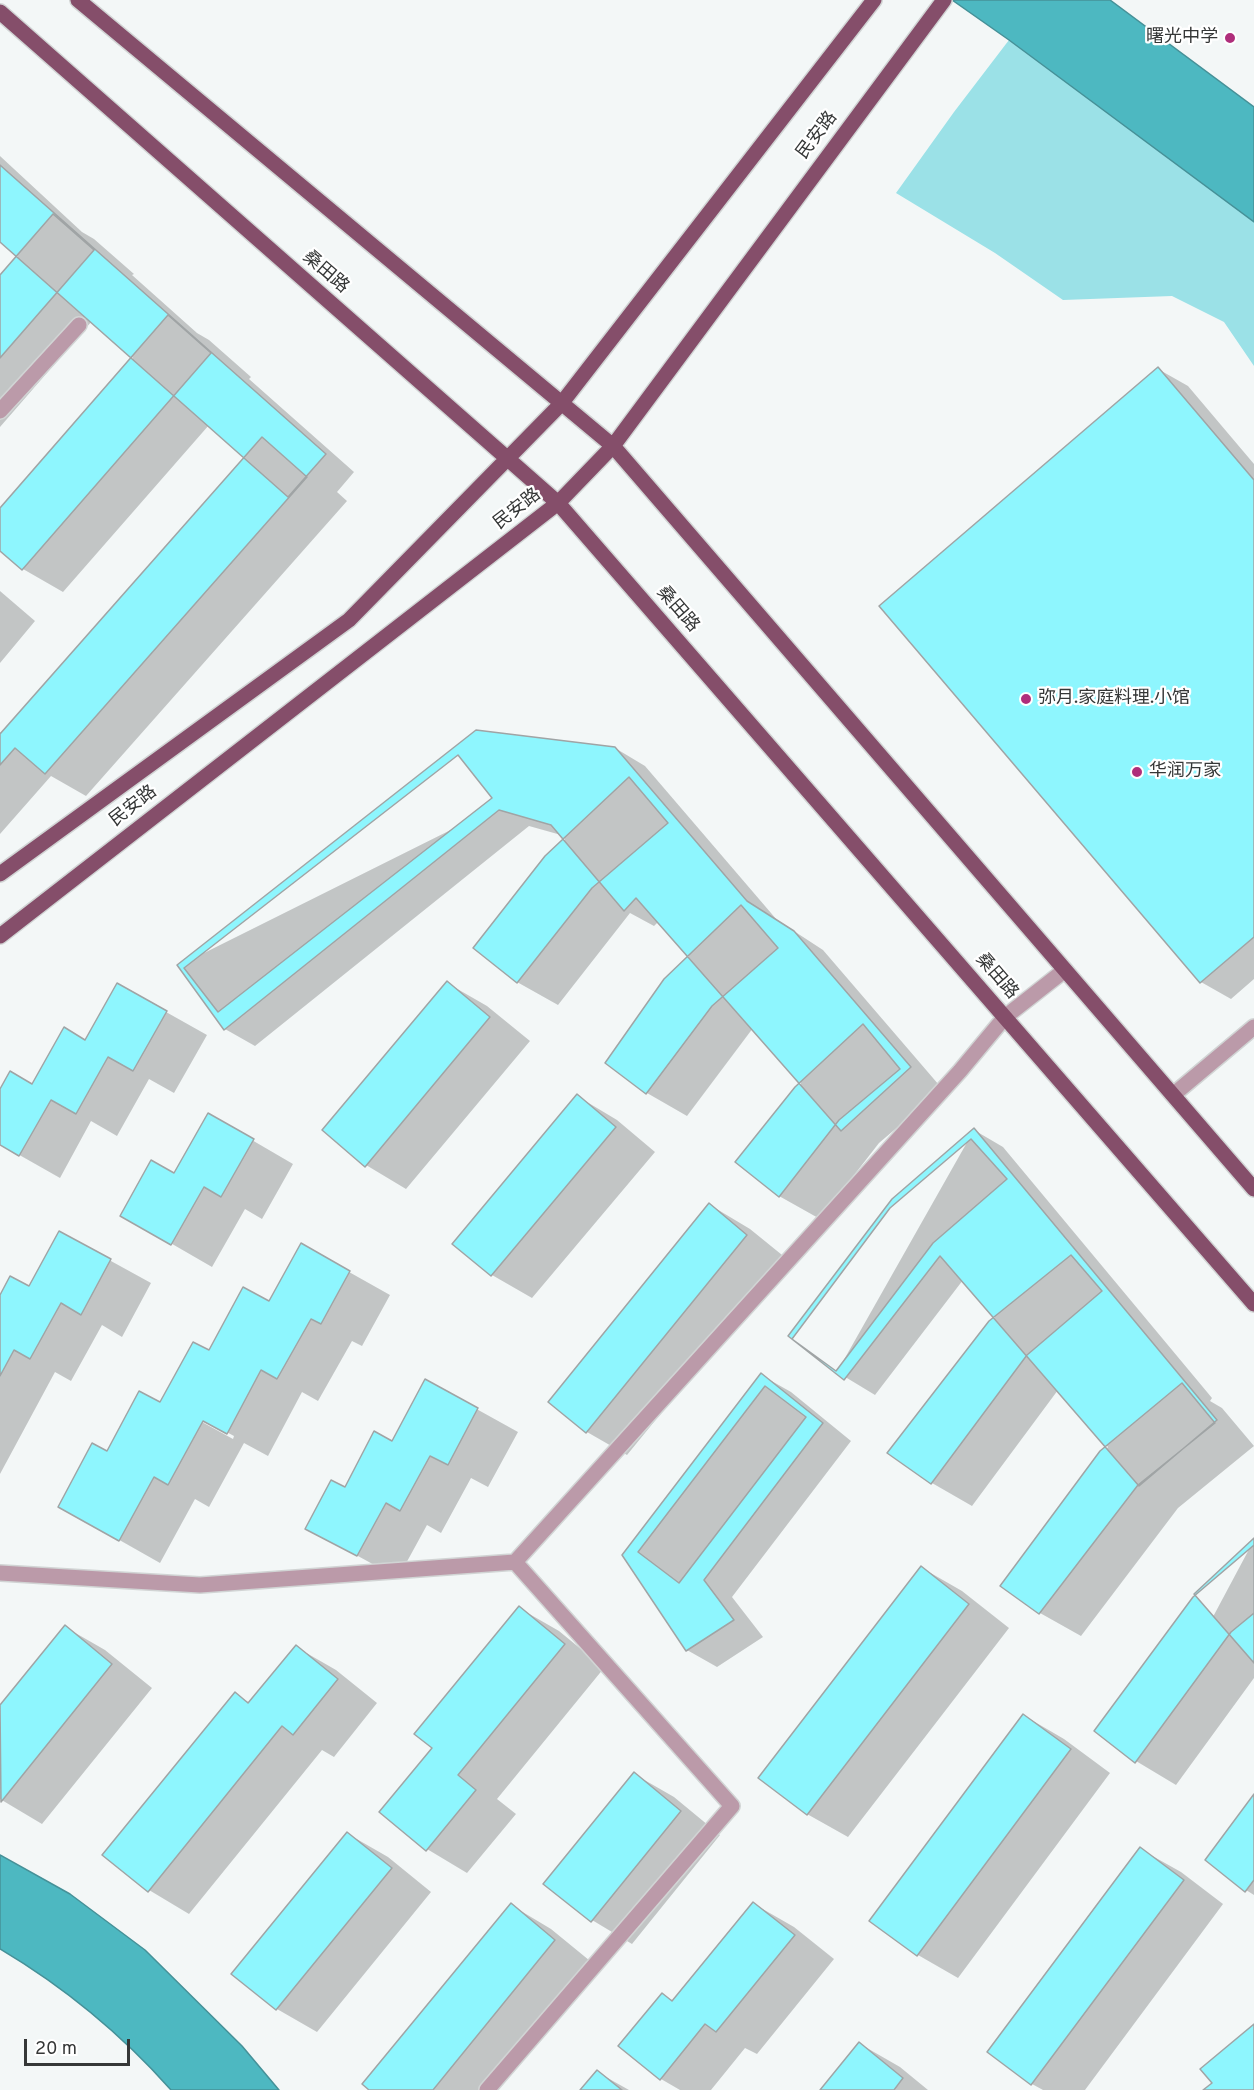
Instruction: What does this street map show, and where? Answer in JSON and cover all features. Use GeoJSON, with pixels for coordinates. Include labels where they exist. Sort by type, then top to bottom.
{"type":"FeatureCollection","features":[{"type":"Feature","properties":{"kind":"main road"},"geometry":{"type":"LineString","coordinates":[[78,0],[613,446],[1254,1189]]}},
{"type":"Feature","properties":{"kind":"main road","name":"民安路"},"geometry":{"type":"LineString","coordinates":[[0,874],[349,620],[561,404],[874,0]]}},
{"type":"Feature","properties":{"kind":"main road","name":"民安路"},"geometry":{"type":"LineString","coordinates":[[0,936],[558,503],[613,446],[944,0]]}},
{"type":"Feature","properties":{"kind":"main road","name":"桑田路"},"geometry":{"type":"LineString","coordinates":[[0,12],[558,503],[1254,1304]]}},
{"type":"Feature","properties":{"kind":"street"},"geometry":{"type":"LineString","coordinates":[[0,411],[79,325]]}},
{"type":"Feature","properties":{"kind":"street"},"geometry":{"type":"LineString","coordinates":[[0,1573],[200,1585],[515,1562],[960,1071],[1005,1017],[1065,970]]}},
{"type":"Feature","properties":{"kind":"street"},"geometry":{"type":"LineString","coordinates":[[1173,1095],[1254,1027]]}},
{"type":"Feature","properties":{"kind":"street"},"geometry":{"type":"LineString","coordinates":[[487,2090],[732,1806],[515,1562]]}},
{"type":"Feature","properties":{"kind":"shaded area"},"geometry":{"type":"Polygon","coordinates":[[[952,0],[1110,0],[1254,107],[1254,222],[1009,40],[952,0]]]}},
{"type":"Feature","properties":{"kind":"shaded area"},"geometry":{"type":"Polygon","coordinates":[[[1009,40],[1254,222],[1254,366],[1224,322],[1172,296],[1063,300],[995,253],[896,193],[1009,40]]]}},
{"type":"Feature","properties":{"kind":"shaded area"},"geometry":{"type":"Polygon","coordinates":[[[0,1855],[70,1894],[145,1950],[242,2046],[279,2090],[171,2090],[133,2050],[91,2013],[47,1979],[0,1949],[0,1855]]]}},
{"type":"Feature","properties":{"kind":"building"},"geometry":{"type":"Polygon","coordinates":[[[0,165],[326,454],[288,497],[0,242],[0,165]]]}},
{"type":"Feature","properties":{"kind":"building"},"geometry":{"type":"Polygon","coordinates":[[[53,214],[94,250],[0,358],[0,275],[53,214]]]}},
{"type":"Feature","properties":{"kind":"building"},"geometry":{"type":"Polygon","coordinates":[[[168,315],[211,353],[22,570],[0,551],[0,508],[168,315]]]}},
{"type":"Feature","properties":{"kind":"building","name":"华润万家"},"geometry":{"type":"Polygon","coordinates":[[[1158,367],[1254,480],[1254,937],[1200,983],[879,606],[1158,367]]]}},
{"type":"Feature","properties":{"kind":"building"},"geometry":{"type":"Polygon","coordinates":[[[262,437],[307,477],[45,774],[15,748],[0,765],[0,734],[262,437]]]}},
{"type":"Feature","properties":{"kind":"building"},"geometry":{"type":"Polygon","coordinates":[[[476,730],[615,747],[747,901],[794,931],[911,1067],[841,1131],[636,898],[624,911],[551,825],[499,810],[224,1030],[177,965],[476,730]]]}},
{"type":"Feature","properties":{"kind":"building"},"geometry":{"type":"Polygon","coordinates":[[[458,755],[492,798],[218,1012],[184,968],[458,755]]]}},
{"type":"Feature","properties":{"kind":"building"},"geometry":{"type":"Polygon","coordinates":[[[629,777],[668,823],[592,888],[517,983],[473,948],[545,856],[629,777]]]}},
{"type":"Feature","properties":{"kind":"building"},"geometry":{"type":"Polygon","coordinates":[[[741,905],[778,948],[712,1006],[646,1094],[605,1063],[664,979],[741,905]]]}},
{"type":"Feature","properties":{"kind":"building"},"geometry":{"type":"Polygon","coordinates":[[[447,981],[490,1017],[365,1167],[322,1130],[447,981]]]}},
{"type":"Feature","properties":{"kind":"building"},"geometry":{"type":"Polygon","coordinates":[[[117,983],[167,1011],[133,1071],[108,1057],[76,1114],[51,1100],[19,1156],[0,1145],[0,1089],[10,1071],[32,1084],[64,1027],[85,1040],[117,983]]]}},
{"type":"Feature","properties":{"kind":"building"},"geometry":{"type":"Polygon","coordinates":[[[863,1024],[900,1069],[839,1120],[779,1197],[735,1162],[795,1087],[863,1024]]]}},
{"type":"Feature","properties":{"kind":"building"},"geometry":{"type":"Polygon","coordinates":[[[577,1094],[616,1127],[491,1276],[452,1244],[577,1094]]]}},
{"type":"Feature","properties":{"kind":"building"},"geometry":{"type":"Polygon","coordinates":[[[208,1113],[254,1139],[221,1197],[204,1187],[171,1245],[120,1216],[151,1160],[174,1173],[208,1113]]]}},
{"type":"Feature","properties":{"kind":"building"},"geometry":{"type":"Polygon","coordinates":[[[974,1128],[1217,1420],[1139,1486],[940,1256],[844,1380],[788,1336],[892,1199],[974,1128]]]}},
{"type":"Feature","properties":{"kind":"building"},"geometry":{"type":"Polygon","coordinates":[[[971,1139],[1007,1179],[933,1243],[836,1371],[792,1339],[890,1208],[971,1139]]]}},
{"type":"Feature","properties":{"kind":"building"},"geometry":{"type":"Polygon","coordinates":[[[709,1203],[747,1235],[586,1433],[548,1402],[709,1203]]]}},
{"type":"Feature","properties":{"kind":"building"},"geometry":{"type":"Polygon","coordinates":[[[59,1231],[111,1259],[81,1315],[61,1303],[30,1359],[14,1350],[0,1376],[0,1295],[10,1276],[29,1286],[59,1231]]]}},
{"type":"Feature","properties":{"kind":"building"},"geometry":{"type":"Polygon","coordinates":[[[301,1243],[350,1271],[321,1324],[311,1319],[277,1379],[261,1370],[227,1434],[203,1421],[168,1485],[154,1477],[119,1541],[58,1507],[92,1443],[107,1451],[139,1391],[160,1402],[193,1342],[209,1350],[243,1287],[269,1301],[301,1243]]]}},
{"type":"Feature","properties":{"kind":"building"},"geometry":{"type":"Polygon","coordinates":[[[1071,1255],[1102,1291],[1027,1355],[931,1484],[887,1453],[989,1321],[1071,1255]]]}},
{"type":"Feature","properties":{"kind":"building"},"geometry":{"type":"Polygon","coordinates":[[[761,1373],[823,1423],[704,1580],[734,1620],[686,1651],[622,1555],[761,1373]]]}},
{"type":"Feature","properties":{"kind":"building"},"geometry":{"type":"Polygon","coordinates":[[[425,1379],[478,1408],[448,1465],[430,1456],[400,1511],[386,1503],[357,1556],[305,1529],[331,1480],[345,1487],[374,1431],[392,1441],[425,1379]]]}},
{"type":"Feature","properties":{"kind":"building"},"geometry":{"type":"Polygon","coordinates":[[[1182,1383],[1215,1423],[1138,1485],[1039,1614],[1000,1586],[1100,1451],[1182,1383]]]}},
{"type":"Feature","properties":{"kind":"building"},"geometry":{"type":"Polygon","coordinates":[[[765,1386],[806,1417],[679,1583],[638,1552],[765,1386]]]}},
{"type":"Feature","properties":{"kind":"building"},"geometry":{"type":"Polygon","coordinates":[[[1254,1538],[1254,1663],[1194,1594],[1254,1538]]]}},
{"type":"Feature","properties":{"kind":"building"},"geometry":{"type":"Polygon","coordinates":[[[1254,1545],[1254,1613],[1231,1632],[1135,1763],[1094,1731],[1193,1597],[1254,1545]]]}},
{"type":"Feature","properties":{"kind":"building"},"geometry":{"type":"Polygon","coordinates":[[[921,1566],[969,1604],[807,1815],[758,1778],[921,1566]]]}},
{"type":"Feature","properties":{"kind":"building"},"geometry":{"type":"Polygon","coordinates":[[[519,1606],[565,1644],[458,1775],[476,1790],[426,1851],[379,1812],[432,1748],[414,1734],[519,1606]]]}},
{"type":"Feature","properties":{"kind":"building"},"geometry":{"type":"Polygon","coordinates":[[[65,1625],[112,1664],[1,1802],[0,1705],[65,1625]]]}},
{"type":"Feature","properties":{"kind":"building"},"geometry":{"type":"Polygon","coordinates":[[[296,1645],[338,1679],[293,1735],[282,1726],[148,1892],[102,1855],[235,1692],[248,1703],[296,1645]]]}},
{"type":"Feature","properties":{"kind":"building"},"geometry":{"type":"Polygon","coordinates":[[[1023,1714],[1071,1749],[917,1956],[869,1921],[1023,1714]]]}},
{"type":"Feature","properties":{"kind":"building"},"geometry":{"type":"Polygon","coordinates":[[[634,1772],[681,1811],[591,1922],[543,1884],[634,1772]]]}},
{"type":"Feature","properties":{"kind":"building"},"geometry":{"type":"Polygon","coordinates":[[[1254,1794],[1254,1880],[1245,1892],[1205,1860],[1254,1794]]]}},
{"type":"Feature","properties":{"kind":"building"},"geometry":{"type":"Polygon","coordinates":[[[347,1832],[392,1868],[276,2010],[231,1974],[347,1832]]]}},
{"type":"Feature","properties":{"kind":"building"},"geometry":{"type":"Polygon","coordinates":[[[1140,1847],[1184,1880],[1031,2085],[987,2052],[1140,1847]]]}},
{"type":"Feature","properties":{"kind":"building"},"geometry":{"type":"Polygon","coordinates":[[[753,1902],[795,1935],[716,2032],[705,2024],[660,2080],[618,2046],[662,1993],[672,2001],[753,1902]]]}},
{"type":"Feature","properties":{"kind":"building"},"geometry":{"type":"Polygon","coordinates":[[[511,1903],[555,1940],[433,2090],[369,2090],[362,2084],[511,1903]]]}},
{"type":"Feature","properties":{"kind":"building"},"geometry":{"type":"Polygon","coordinates":[[[1254,2024],[1254,2090],[1203,2090],[1212,2083],[1200,2069],[1254,2024]]]}},
{"type":"Feature","properties":{"kind":"building"},"geometry":{"type":"Polygon","coordinates":[[[859,2042],[903,2078],[894,2090],[820,2090],[859,2042]]]}},
{"type":"Feature","properties":{"kind":"building"},"geometry":{"type":"Polygon","coordinates":[[[597,2070],[622,2090],[580,2090],[597,2070]]]}},
{"type":"Feature","properties":{"kind":"place","name":"曙光中学"},"geometry":{"type":"Point","coordinates":[1230,38]}},
{"type":"Feature","properties":{"kind":"place","name":"弥月.家庭料理.小馆"},"geometry":{"type":"Point","coordinates":[1026,699]}},
{"type":"Feature","properties":{"kind":"place","name":"华润万家"},"geometry":{"type":"Point","coordinates":[1137,772]}}]}
